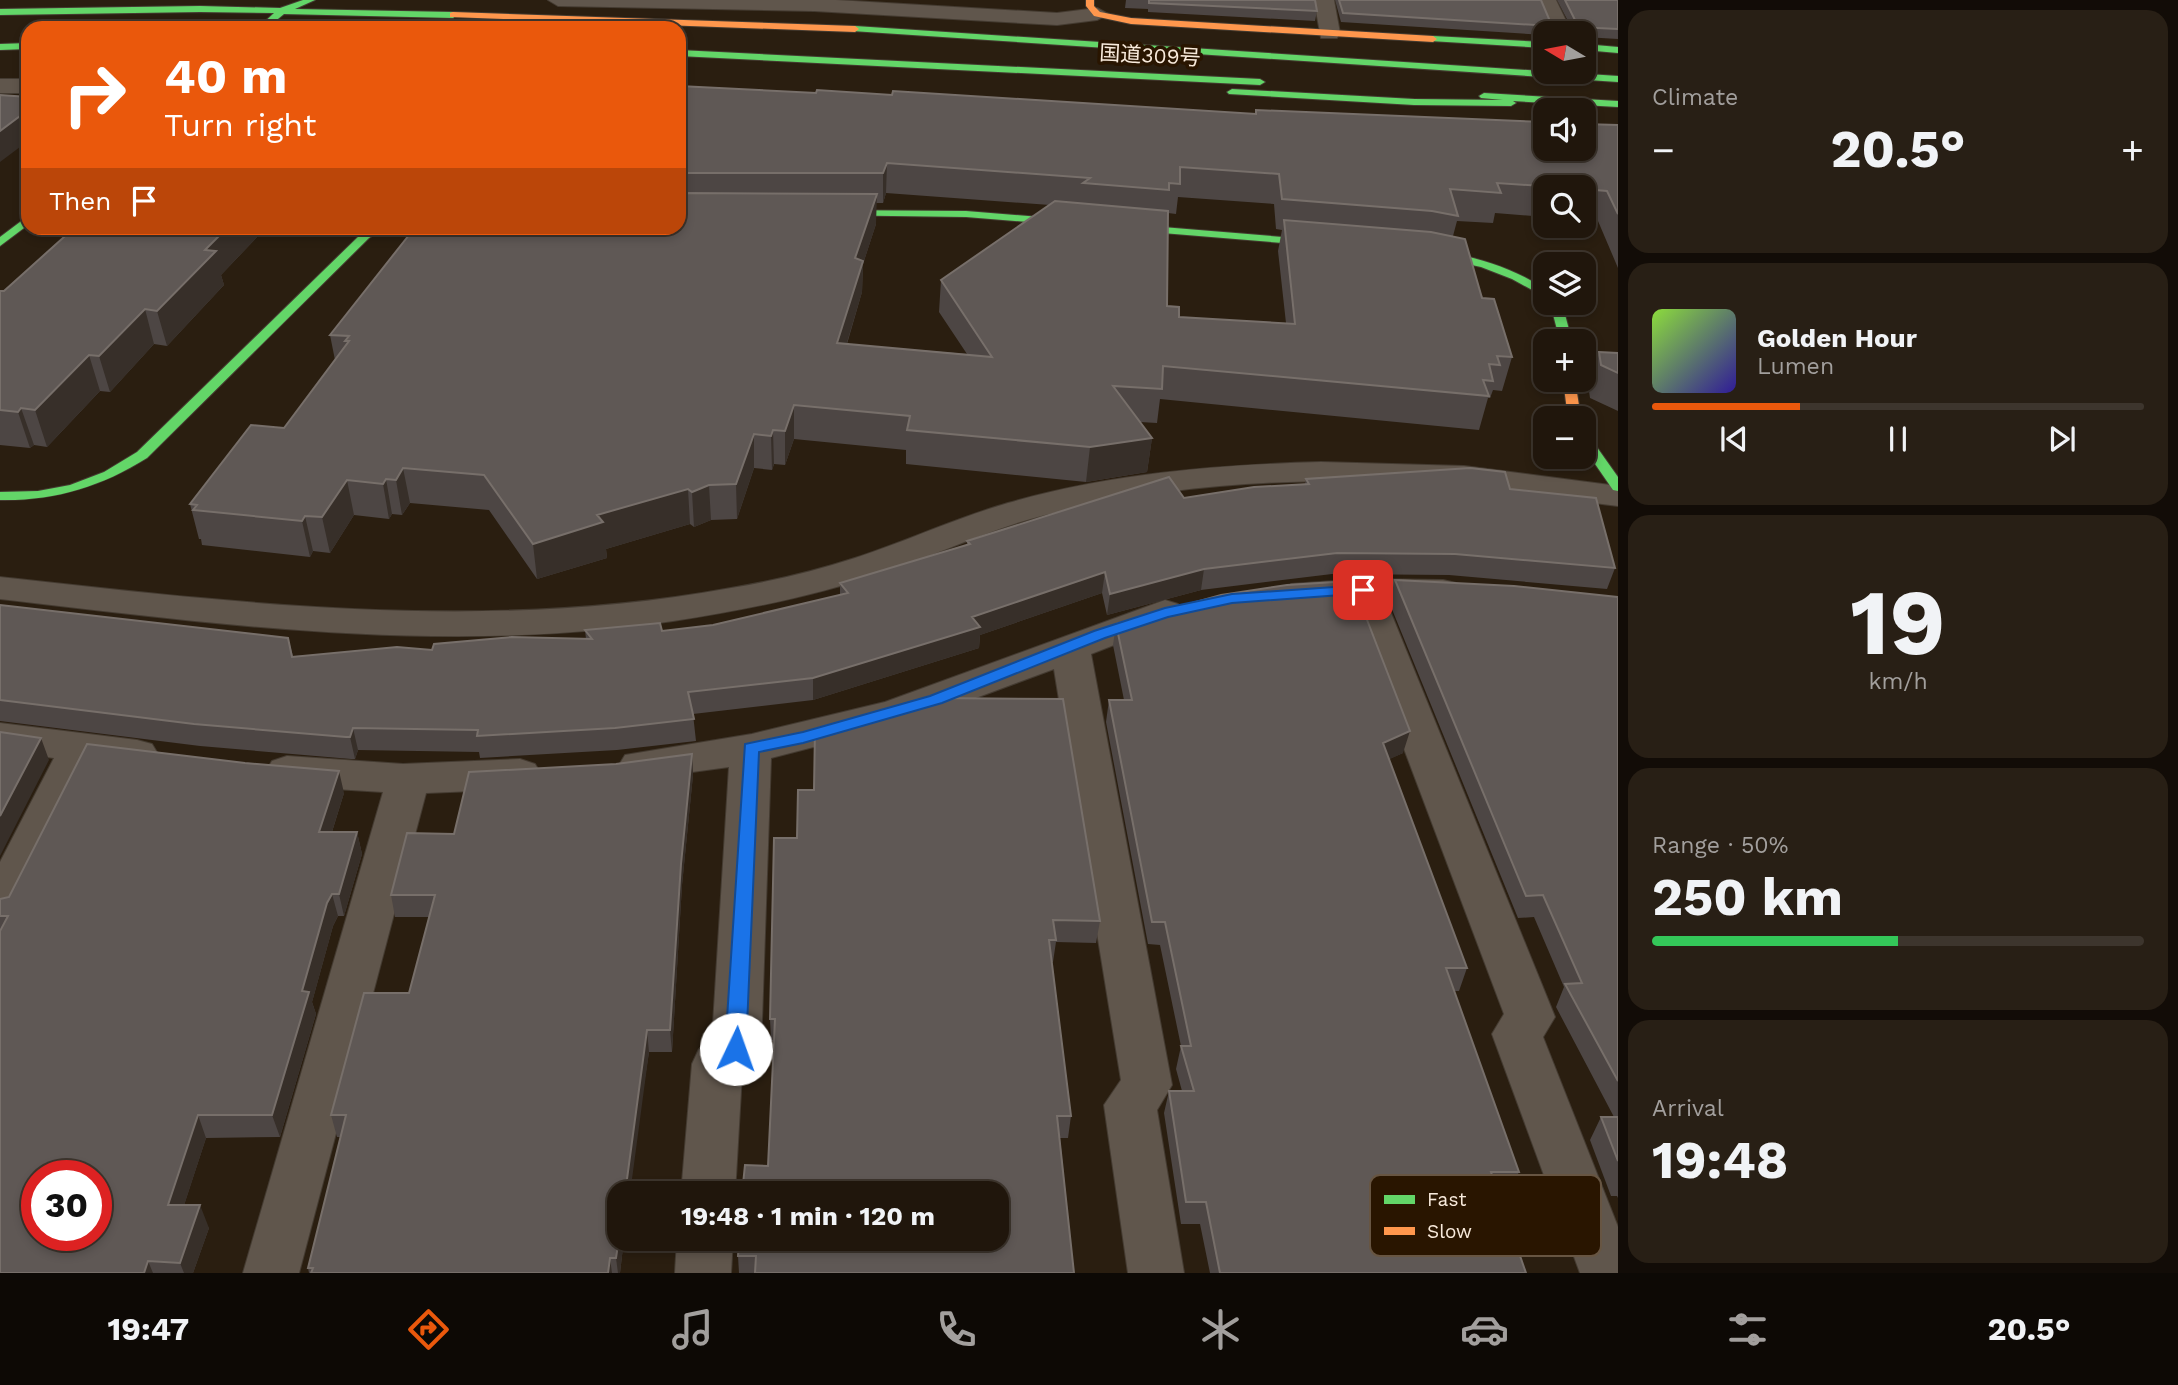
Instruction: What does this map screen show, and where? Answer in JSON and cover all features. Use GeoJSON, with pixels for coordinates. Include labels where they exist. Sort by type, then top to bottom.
{"type":"FeatureCollection","features":[{"type":"Feature","properties":{"kind":"main road"},"geometry":{"type":"LineString","coordinates":[[275,15],[311,0]]}},
{"type":"Feature","properties":{"kind":"main road"},"geometry":{"type":"LineString","coordinates":[[1093,7],[1132,21],[1533,44]]}},
{"type":"Feature","properties":{"kind":"main road"},"geometry":{"type":"LineString","coordinates":[[0,12],[614,21]]}},
{"type":"Feature","properties":{"kind":"main road"},"geometry":{"type":"LineString","coordinates":[[686,22],[784,24],[1618,79]]}},
{"type":"Feature","properties":{"kind":"main road"},"geometry":{"type":"LineString","coordinates":[[0,33],[21,32]]}},
{"type":"Feature","properties":{"kind":"main road","name":"国道309号"},"geometry":{"type":"LineString","coordinates":[[686,39],[970,50],[1618,88]]}},
{"type":"Feature","properties":{"kind":"main road"},"geometry":{"type":"LineString","coordinates":[[0,47],[21,46]]}},
{"type":"Feature","properties":{"kind":"main road"},"geometry":{"type":"LineString","coordinates":[[1596,48],[1618,50]]}},
{"type":"Feature","properties":{"kind":"main road","name":"国道309号"},"geometry":{"type":"LineString","coordinates":[[686,53],[1053,70],[1618,105]]}},
{"type":"Feature","properties":{"kind":"main road"},"geometry":{"type":"LineString","coordinates":[[693,70],[888,76],[1414,102],[1618,105]]}},
{"type":"Feature","properties":{"kind":"main road"},"geometry":{"type":"LineString","coordinates":[[0,71],[21,71]]}},
{"type":"Feature","properties":{"kind":"main road"},"geometry":{"type":"LineString","coordinates":[[802,214],[913,211],[966,214],[1355,246]]}},
{"type":"Feature","properties":{"kind":"main road"},"geometry":{"type":"LineString","coordinates":[[0,243],[21,225]]}},
{"type":"Feature","properties":{"kind":"main road"},"geometry":{"type":"LineString","coordinates":[[0,496],[52,495],[89,486],[115,475],[142,455],[367,235]]}},
{"type":"Feature","properties":{"kind":"main road"},"geometry":{"type":"LineString","coordinates":[[1397,249],[1469,258],[1503,268],[1533,287]]}},
{"type":"Feature","properties":{"kind":"main road"},"geometry":{"type":"LineString","coordinates":[[1596,456],[1618,487]]}},
{"type":"Feature","properties":{"kind":"street"},"geometry":{"type":"LineString","coordinates":[[558,0],[837,6],[1057,19],[1093,7]]}},
{"type":"Feature","properties":{"kind":"street"},"geometry":{"type":"LineString","coordinates":[[1324,0],[1329,33]]}},
{"type":"Feature","properties":{"kind":"street"},"geometry":{"type":"LineString","coordinates":[[1546,0],[1556,21]]}},
{"type":"Feature","properties":{"kind":"street"},"geometry":{"type":"LineString","coordinates":[[0,86],[21,86]]}},
{"type":"Feature","properties":{"kind":"street"},"geometry":{"type":"LineString","coordinates":[[0,588],[273,618],[475,624],[613,617],[730,600],[844,573],[1043,504],[1170,482],[1299,472],[1416,473],[1618,496]]}},
{"type":"Feature","properties":{"kind":"street"},"geometry":{"type":"LineString","coordinates":[[1363,590],[1530,1017],[1517,1034],[1571,1175]]}},
{"type":"Feature","properties":{"kind":"street"},"geometry":{"type":"LineString","coordinates":[[1268,595],[1363,590],[1478,592]]}},
{"type":"Feature","properties":{"kind":"street"},"geometry":{"type":"LineString","coordinates":[[604,768],[693,760],[803,737],[936,699],[1165,612],[1205,604]]}},
{"type":"Feature","properties":{"kind":"street"},"geometry":{"type":"LineString","coordinates":[[1070,647],[1147,1085],[1130,1105],[1156,1273]]}},
{"type":"Feature","properties":{"kind":"street"},"geometry":{"type":"LineString","coordinates":[[0,737],[175,758]]}},
{"type":"Feature","properties":{"kind":"street"},"geometry":{"type":"LineString","coordinates":[[0,906],[80,747]]}},
{"type":"Feature","properties":{"kind":"street"},"geometry":{"type":"LineString","coordinates":[[709,1181],[717,1064],[736,1049],[751,748]]}},
{"type":"Feature","properties":{"kind":"street"},"geometry":{"type":"LineString","coordinates":[[256,767],[408,779],[553,773]]}},
{"type":"Feature","properties":{"kind":"street"},"geometry":{"type":"LineString","coordinates":[[271,1273],[408,779]]}},
{"type":"Feature","properties":{"kind":"street"},"geometry":{"type":"LineString","coordinates":[[702,1273],[704,1251]]}},
{"type":"Feature","properties":{"kind":"street"},"geometry":{"type":"LineString","coordinates":[[1601,1255],[1608,1273]]}},
{"type":"Feature","properties":{"kind":"building"},"geometry":{"type":"Polygon","coordinates":[[[1149,0],[1315,0],[1317,11],[1149,3],[1149,0]]]}},
{"type":"Feature","properties":{"kind":"building"},"geometry":{"type":"Polygon","coordinates":[[[1339,0],[1541,0],[1550,21],[1533,21],[1533,25],[1343,13],[1339,0]]]}},
{"type":"Feature","properties":{"kind":"building"},"geometry":{"type":"Polygon","coordinates":[[[1565,0],[1618,0],[1618,29],[1596,28],[1596,21],[1576,21],[1565,0]]]}},
{"type":"Feature","properties":{"kind":"building"},"geometry":{"type":"Polygon","coordinates":[[[686,86],[892,95],[893,91],[1256,114],[1256,110],[1533,122],[1533,161],[1596,161],[1596,124],[1618,125],[1618,214],[1607,191],[1596,190],[1596,175],[1533,175],[1533,185],[1497,183],[1501,193],[1450,189],[1458,216],[1432,211],[1282,199],[1279,174],[1180,167],[1180,184],[1169,183],[1169,190],[1083,183],[1090,178],[887,163],[883,173],[686,173],[686,86]]]}},
{"type":"Feature","properties":{"kind":"building"},"geometry":{"type":"Polygon","coordinates":[[[0,95],[21,96],[21,115],[0,131],[0,95]]]}},
{"type":"Feature","properties":{"kind":"building"},"geometry":{"type":"Polygon","coordinates":[[[686,193],[877,194],[855,258],[863,261],[837,343],[992,357],[941,280],[1055,201],[1168,211],[1167,306],[1179,307],[1179,317],[1295,324],[1284,220],[1431,232],[1465,239],[1482,298],[1494,299],[1512,357],[1497,356],[1500,365],[1489,364],[1493,381],[1483,380],[1489,396],[1163,366],[1162,389],[1113,386],[1152,438],[1090,447],[907,430],[910,416],[794,405],[785,431],[773,430],[771,436],[754,434],[736,484],[709,485],[692,492],[688,489],[597,515],[603,522],[533,544],[484,475],[403,468],[396,480],[386,479],[383,484],[347,480],[322,517],[305,516],[302,521],[193,510],[197,505],[190,504],[251,425],[284,428],[349,341],[345,341],[349,336],[330,335],[409,235],[686,235],[686,193]]]}},
{"type":"Feature","properties":{"kind":"building"},"geometry":{"type":"Polygon","coordinates":[[[66,235],[220,235],[205,250],[216,251],[157,311],[145,309],[99,356],[89,355],[35,410],[0,410],[0,291],[4,291],[66,235]]]}},
{"type":"Feature","properties":{"kind":"building"},"geometry":{"type":"Polygon","coordinates":[[[1599,352],[1618,353],[1618,373],[1601,365],[1599,352]]]}},
{"type":"Feature","properties":{"kind":"building"},"geometry":{"type":"Polygon","coordinates":[[[1470,468],[1505,472],[1510,489],[1596,498],[1615,568],[1455,554],[1337,553],[1204,569],[1110,594],[1105,572],[972,617],[980,627],[813,678],[688,692],[694,719],[615,728],[477,736],[478,730],[353,728],[350,737],[346,737],[194,724],[0,700],[0,605],[288,638],[292,657],[397,647],[432,650],[434,644],[512,637],[592,639],[585,630],[660,623],[662,631],[713,625],[848,593],[840,583],[970,544],[967,541],[1169,477],[1184,498],[1254,487],[1309,484],[1306,479],[1470,468]]]}},
{"type":"Feature","properties":{"kind":"building"},"geometry":{"type":"Polygon","coordinates":[[[1395,580],[1514,586],[1618,597],[1618,1081],[1565,984],[1582,983],[1543,895],[1526,896],[1395,580]]]}},
{"type":"Feature","properties":{"kind":"building"},"geometry":{"type":"Polygon","coordinates":[[[1352,581],[1410,731],[1383,743],[1467,968],[1446,968],[1519,1172],[1491,1172],[1492,1175],[1370,1175],[1370,1256],[1520,1256],[1526,1273],[1220,1273],[1206,1202],[1186,1202],[1169,1091],[1194,1091],[1181,1046],[1191,1046],[1165,922],[1152,922],[1109,700],[1132,700],[1116,624],[1221,595],[1287,585],[1352,581]]]}},
{"type":"Feature","properties":{"kind":"building"},"geometry":{"type":"Polygon","coordinates":[[[930,698],[1063,699],[1100,921],[1053,920],[1056,940],[1049,940],[1071,1116],[1057,1116],[1074,1273],[755,1273],[756,1256],[738,1256],[738,1251],[1009,1251],[1009,1181],[743,1181],[745,1165],[768,1166],[775,1019],[770,1019],[774,838],[797,838],[798,790],[814,790],[815,729],[930,698]]]}},
{"type":"Feature","properties":{"kind":"building"},"geometry":{"type":"Polygon","coordinates":[[[0,732],[41,738],[0,816],[0,732]]]}},
{"type":"Feature","properties":{"kind":"building"},"geometry":{"type":"Polygon","coordinates":[[[87,744],[339,771],[319,832],[357,832],[339,894],[332,894],[327,903],[302,991],[309,992],[272,1115],[198,1115],[168,1205],[200,1205],[180,1263],[148,1261],[144,1273],[0,1273],[0,931],[8,916],[0,916],[0,899],[9,897],[87,744]]]}},
{"type":"Feature","properties":{"kind":"building"},"geometry":{"type":"Polygon","coordinates":[[[692,754],[681,864],[670,1030],[647,1030],[627,1181],[607,1181],[607,1251],[617,1251],[616,1258],[610,1258],[608,1273],[311,1273],[313,1268],[308,1268],[346,1115],[331,1115],[364,993],[409,993],[435,895],[391,895],[407,833],[454,834],[469,772],[616,764],[692,754]]]}},
{"type":"Feature","properties":{"kind":"building"},"geometry":{"type":"Polygon","coordinates":[[[1601,1117],[1618,1117],[1618,1161],[1601,1117]]]}},
{"type":"Feature","properties":{"kind":"traffic: fast"},"geometry":{"type":"LineString","coordinates":[[270,21],[283,10],[311,0]]}},
{"type":"Feature","properties":{"kind":"traffic: fast"},"geometry":{"type":"LineString","coordinates":[[0,12],[200,9],[453,15]]}},
{"type":"Feature","properties":{"kind":"traffic: fast"},"geometry":{"type":"LineString","coordinates":[[855,29],[1618,79]]}},
{"type":"Feature","properties":{"kind":"traffic: fast"},"geometry":{"type":"LineString","coordinates":[[1433,39],[1533,44]]}},
{"type":"Feature","properties":{"kind":"traffic: fast"},"geometry":{"type":"LineString","coordinates":[[0,47],[21,46]]}},
{"type":"Feature","properties":{"kind":"traffic: fast"},"geometry":{"type":"LineString","coordinates":[[1596,48],[1618,50]]}},
{"type":"Feature","properties":{"kind":"traffic: fast"},"geometry":{"type":"LineString","coordinates":[[686,53],[1260,82]]}},
{"type":"Feature","properties":{"kind":"traffic: fast"},"geometry":{"type":"LineString","coordinates":[[1232,92],[1414,102],[1511,103]]}},
{"type":"Feature","properties":{"kind":"traffic: fast"},"geometry":{"type":"LineString","coordinates":[[1484,96],[1618,104]]}},
{"type":"Feature","properties":{"kind":"traffic: fast"},"geometry":{"type":"LineString","coordinates":[[823,213],[966,214],[1332,244]]}},
{"type":"Feature","properties":{"kind":"traffic: fast"},"geometry":{"type":"LineString","coordinates":[[0,243],[21,225]]}},
{"type":"Feature","properties":{"kind":"traffic: fast"},"geometry":{"type":"LineString","coordinates":[[0,496],[38,495],[74,488],[109,474],[142,455],[367,235]]}},
{"type":"Feature","properties":{"kind":"traffic: fast"},"geometry":{"type":"LineString","coordinates":[[1420,251],[1454,256],[1486,265],[1533,286]]}},
{"type":"Feature","properties":{"kind":"traffic: fast"},"geometry":{"type":"LineString","coordinates":[[1559,315],[1563,329]]}},
{"type":"Feature","properties":{"kind":"traffic: fast"},"geometry":{"type":"LineString","coordinates":[[1596,456],[1618,487]]}},
{"type":"Feature","properties":{"kind":"traffic: slow"},"geometry":{"type":"LineString","coordinates":[[1090,0],[1090,6],[1097,14],[1131,21],[1433,39]]}},
{"type":"Feature","properties":{"kind":"traffic: slow"},"geometry":{"type":"LineString","coordinates":[[453,15],[625,21]]}},
{"type":"Feature","properties":{"kind":"traffic: slow"},"geometry":{"type":"LineString","coordinates":[[686,23],[855,29]]}},
{"type":"Feature","properties":{"kind":"traffic: slow"},"geometry":{"type":"LineString","coordinates":[[1571,392],[1573,406]]}},
{"type":"Feature","properties":{"kind":"route"},"geometry":{"type":"LineString","coordinates":[[736,1049],[751,748],[803,737],[936,699],[1100,634],[1165,612],[1232,599],[1363,590]]}}]}
